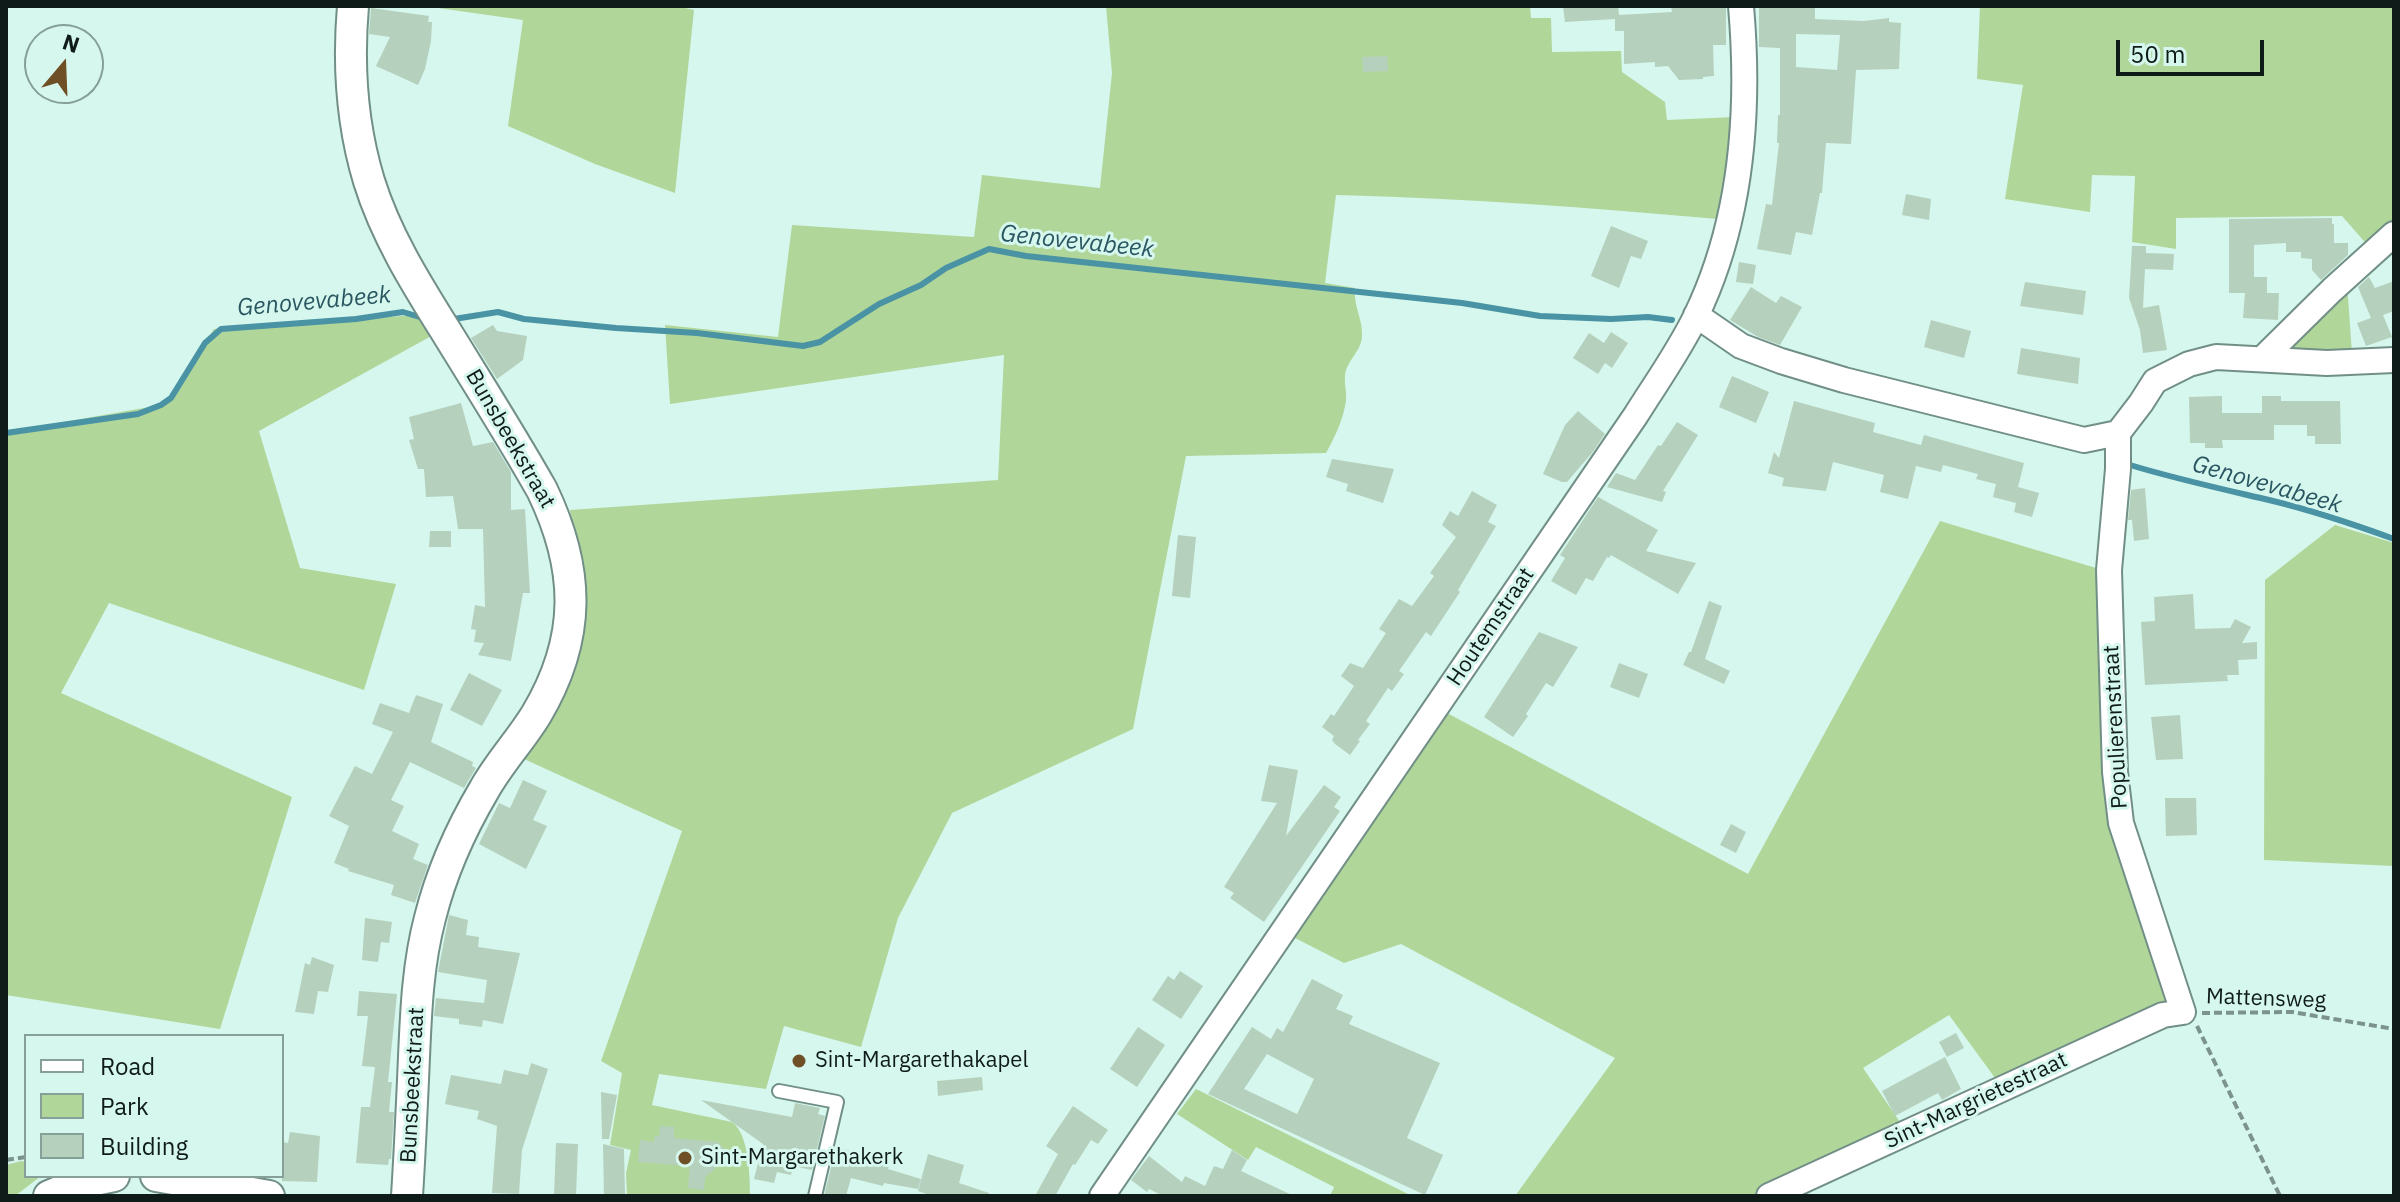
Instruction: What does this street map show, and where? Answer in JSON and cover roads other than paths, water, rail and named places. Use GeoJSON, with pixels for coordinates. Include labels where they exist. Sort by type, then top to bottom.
{"type":"FeatureCollection","features":[{"type":"Feature","properties":{"kind":"street","name":"Bunsbeekstraat"},"geometry":{"type":"LineString","coordinates":[[353,6],[354,106],[369,182],[392,240],[406,265],[542,490],[562,538],[570,584],[568,634],[555,679],[536,715],[484,789],[444,875],[430,919],[417,1004],[407,1196]]}},
{"type":"Feature","properties":{"kind":"street","name":"Houtemstraat"},"geometry":{"type":"LineString","coordinates":[[1102,1196],[1627,428],[1696,315],[1718,258],[1736,187],[1745,87],[1741,6]]}},
{"type":"Feature","properties":{"kind":"street"},"geometry":{"type":"LineString","coordinates":[[2262,359],[2394,234]]}},
{"type":"Feature","properties":{"kind":"street"},"geometry":{"type":"LineString","coordinates":[[1696,315],[1741,346],[1781,361],[1844,380],[2084,440],[2118,433],[2155,381],[2189,364],[2216,357],[2327,363],[2394,360]]}},
{"type":"Feature","properties":{"kind":"street","name":"Populierenstraat"},"geometry":{"type":"LineString","coordinates":[[2118,433],[2109,570],[2115,772],[2121,823],[2183,1012]]}},
{"type":"Feature","properties":{"kind":"street","name":"Sint-Margrietestraat"},"geometry":{"type":"LineString","coordinates":[[1769,1196],[2163,1015],[2183,1012]]}},
{"type":"Feature","properties":{"kind":"street"},"geometry":{"type":"LineString","coordinates":[[49,1196],[80,1183],[104,1178]]}},
{"type":"Feature","properties":{"kind":"street"},"geometry":{"type":"LineString","coordinates":[[167,1178],[269,1196]]}},
{"type":"Feature","properties":{"kind":"lane"},"geometry":{"type":"LineString","coordinates":[[779,1091],[837,1102],[815,1196]]}},
{"type":"Feature","properties":{"kind":"waterway","name":"Genovevabeek"},"geometry":{"type":"LineString","coordinates":[[454,319],[498,312],[524,319],[697,333],[803,346],[820,342],[879,304],[989,249],[1026,256],[1462,303],[1540,316],[1672,320]]}},
{"type":"Feature","properties":{"kind":"waterway","name":"Genovevabeek"},"geometry":{"type":"LineString","coordinates":[[6,433],[138,414],[161,405],[171,398],[205,343],[221,329],[356,319],[403,312],[423,318]]}},
{"type":"Feature","properties":{"kind":"waterway","name":"Genovevabeek"},"geometry":{"type":"LineString","coordinates":[[2130,465],[2300,508],[2394,539]]}},
{"type":"Feature","properties":{"kind":"place","name":"Sint-Margarethakapel"},"geometry":{"type":"Point","coordinates":[799,1061]}},
{"type":"Feature","properties":{"kind":"place","name":"Sint-Margarethakerk"},"geometry":{"type":"Point","coordinates":[685,1158]}}]}
